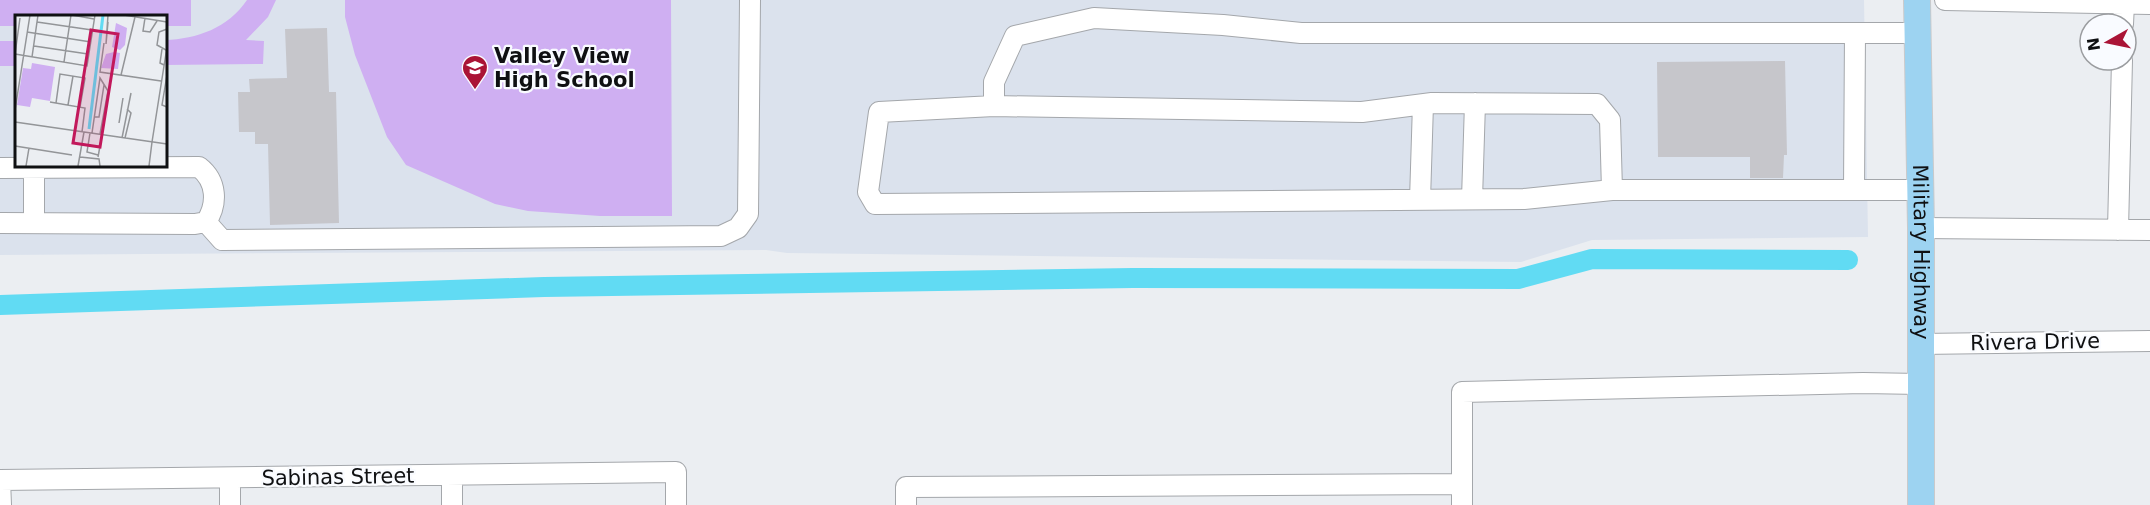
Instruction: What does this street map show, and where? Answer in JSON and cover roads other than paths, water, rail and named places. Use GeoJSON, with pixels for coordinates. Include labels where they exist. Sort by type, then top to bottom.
{"type":"FeatureCollection","features":[{"type":"Feature","properties":{"kind":"main road","name":"Military Highway"},"geometry":{"type":"LineString","coordinates":[[1917,0],[1921,228],[1921,505]]}},
{"type":"Feature","properties":{"kind":"street"},"geometry":{"type":"LineString","coordinates":[[206,222],[222,240],[721,236],[738,228],[748,214],[750,0]]}},
{"type":"Feature","properties":{"kind":"street"},"geometry":{"type":"LineString","coordinates":[[1945,0],[2098,12]]}},
{"type":"Feature","properties":{"kind":"street"},"geometry":{"type":"LineString","coordinates":[[2129,12],[2150,4]]}},
{"type":"Feature","properties":{"kind":"street"},"geometry":{"type":"LineString","coordinates":[[994,106],[994,82],[1015,36],[1094,18],[1223,25],[1301,33],[1917,33]]}},
{"type":"Feature","properties":{"kind":"street"},"geometry":{"type":"LineString","coordinates":[[1854,190],[1855,33]]}},
{"type":"Feature","properties":{"kind":"street"},"geometry":{"type":"LineString","coordinates":[[2118,230],[2122,72]]}},
{"type":"Feature","properties":{"kind":"street"},"geometry":{"type":"LineString","coordinates":[[1612,190],[1610,120],[1596,104],[1475,103],[1423,104],[1362,112],[994,106],[879,112],[868,192],[875,204],[1524,199],[1612,190],[1920,190]]}},
{"type":"Feature","properties":{"kind":"street"},"geometry":{"type":"LineString","coordinates":[[1472,199],[1475,103]]}},
{"type":"Feature","properties":{"kind":"street"},"geometry":{"type":"LineString","coordinates":[[1420,200],[1423,104]]}},
{"type":"Feature","properties":{"kind":"street"},"geometry":{"type":"LineString","coordinates":[[0,168],[199,167],[209,175],[214,190],[213,211],[206,222],[195,224],[0,223]]}},
{"type":"Feature","properties":{"kind":"street"},"geometry":{"type":"LineString","coordinates":[[34,168],[34,223]]}},
{"type":"Feature","properties":{"kind":"street"},"geometry":{"type":"LineString","coordinates":[[1921,228],[2150,230]]}},
{"type":"Feature","properties":{"kind":"street","name":"Rivera Drive"},"geometry":{"type":"LineString","coordinates":[[1920,344],[2150,341]]}},
{"type":"Feature","properties":{"kind":"street"},"geometry":{"type":"LineString","coordinates":[[1462,505],[1462,392],[1920,384]]}},
{"type":"Feature","properties":{"kind":"street","name":"Sabinas Street"},"geometry":{"type":"LineString","coordinates":[[0,480],[676,472],[676,505]]}},
{"type":"Feature","properties":{"kind":"street"},"geometry":{"type":"LineString","coordinates":[[452,475],[452,505]]}},
{"type":"Feature","properties":{"kind":"street"},"geometry":{"type":"LineString","coordinates":[[230,478],[230,505]]}},
{"type":"Feature","properties":{"kind":"street"},"geometry":{"type":"LineString","coordinates":[[0,480],[1,505]]}},
{"type":"Feature","properties":{"kind":"street"},"geometry":{"type":"LineString","coordinates":[[906,505],[906,487],[1462,484]]}},
{"type":"Feature","properties":{"kind":"waterway"},"geometry":{"type":"LineString","coordinates":[[0,305],[544,287],[1133,278],[1518,279],[1592,259],[1848,260]]}},
{"type":"Feature","properties":{"kind":"place","name":"Valley View High School"},"geometry":{"type":"Point","coordinates":[475,91]}}]}
